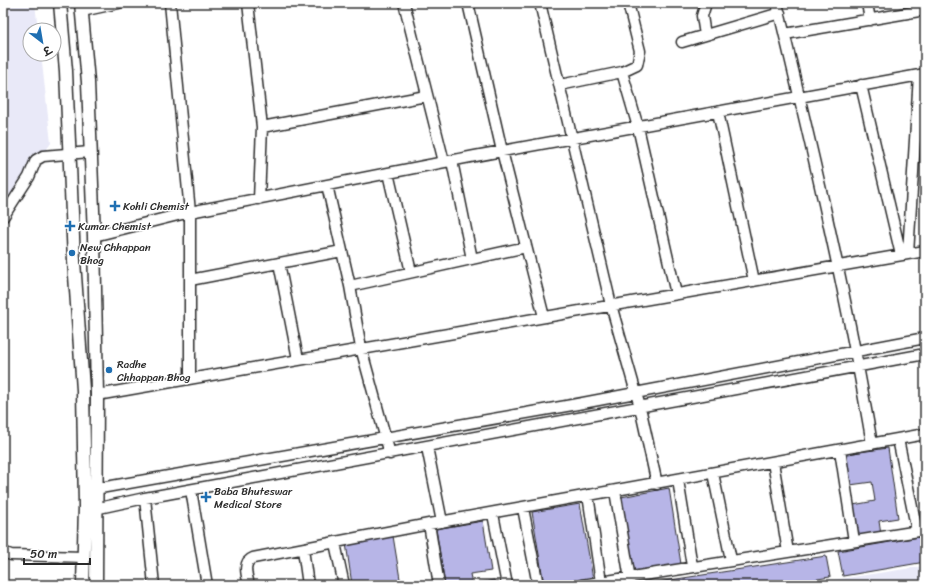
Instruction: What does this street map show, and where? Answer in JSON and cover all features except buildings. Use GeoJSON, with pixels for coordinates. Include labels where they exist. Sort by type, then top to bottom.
{"type":"FeatureCollection","features":[{"type":"Feature","properties":{"kind":"main road"},"geometry":{"type":"LineString","coordinates":[[60,3],[66,71],[74,261],[83,390],[85,511],[83,585]]}},
{"type":"Feature","properties":{"kind":"main road"},"geometry":{"type":"LineString","coordinates":[[81,7],[88,82],[94,236],[97,395],[96,585]]}},
{"type":"Feature","properties":{"kind":"street"},"geometry":{"type":"LineString","coordinates":[[81,7],[119,3]]}},
{"type":"Feature","properties":{"kind":"street"},"geometry":{"type":"LineString","coordinates":[[170,3],[190,212],[190,378]]}},
{"type":"Feature","properties":{"kind":"street"},"geometry":{"type":"LineString","coordinates":[[248,3],[262,127],[259,199]]}},
{"type":"Feature","properties":{"kind":"street"},"geometry":{"type":"LineString","coordinates":[[404,3],[426,96],[448,162],[472,259]]}},
{"type":"Feature","properties":{"kind":"street"},"geometry":{"type":"LineString","coordinates":[[468,3],[502,151],[544,317]]}},
{"type":"Feature","properties":{"kind":"street"},"geometry":{"type":"LineString","coordinates":[[540,3],[573,138],[610,305],[640,407],[657,484]]}},
{"type":"Feature","properties":{"kind":"street"},"geometry":{"type":"LineString","coordinates":[[560,85],[622,72],[637,65],[640,56],[628,3]]}},
{"type":"Feature","properties":{"kind":"street"},"geometry":{"type":"LineString","coordinates":[[705,35],[702,16],[706,3]]}},
{"type":"Feature","properties":{"kind":"street"},"geometry":{"type":"LineString","coordinates":[[777,3],[800,97],[859,366],[872,444]]}},
{"type":"Feature","properties":{"kind":"street"},"geometry":{"type":"LineString","coordinates":[[867,3],[870,20]]}},
{"type":"Feature","properties":{"kind":"street"},"geometry":{"type":"LineString","coordinates":[[785,34],[925,10]]}},
{"type":"Feature","properties":{"kind":"street"},"geometry":{"type":"LineString","coordinates":[[682,42],[780,13]]}},
{"type":"Feature","properties":{"kind":"street"},"geometry":{"type":"LineString","coordinates":[[622,72],[638,127],[676,294]]}},
{"type":"Feature","properties":{"kind":"street"},"geometry":{"type":"LineString","coordinates":[[94,236],[190,212],[388,173],[922,74],[905,254]]}},
{"type":"Feature","properties":{"kind":"street"},"geometry":{"type":"LineString","coordinates":[[861,85],[905,254]]}},
{"type":"Feature","properties":{"kind":"street"},"geometry":{"type":"LineString","coordinates":[[262,127],[426,96]]}},
{"type":"Feature","properties":{"kind":"street"},"geometry":{"type":"LineString","coordinates":[[718,112],[754,281]]}},
{"type":"Feature","properties":{"kind":"street"},"geometry":{"type":"LineString","coordinates":[[3,217],[29,177],[36,160],[43,156],[70,152],[90,152]]}},
{"type":"Feature","properties":{"kind":"street"},"geometry":{"type":"LineString","coordinates":[[388,173],[411,272]]}},
{"type":"Feature","properties":{"kind":"street"},"geometry":{"type":"LineString","coordinates":[[327,185],[350,286],[361,348],[390,454]]}},
{"type":"Feature","properties":{"kind":"street"},"geometry":{"type":"LineString","coordinates":[[350,286],[526,247]]}},
{"type":"Feature","properties":{"kind":"street"},"geometry":{"type":"LineString","coordinates":[[190,280],[342,251]]}},
{"type":"Feature","properties":{"kind":"street"},"geometry":{"type":"LineString","coordinates":[[97,395],[925,251]]}},
{"type":"Feature","properties":{"kind":"street"},"geometry":{"type":"LineString","coordinates":[[278,263],[298,359]]}},
{"type":"Feature","properties":{"kind":"street"},"geometry":{"type":"LineString","coordinates":[[84,491],[635,393],[925,338]]}},
{"type":"Feature","properties":{"kind":"street"},"geometry":{"type":"LineString","coordinates":[[85,511],[145,498],[390,454],[925,354]]}},
{"type":"Feature","properties":{"kind":"street"},"geometry":{"type":"LineString","coordinates":[[249,585],[246,567],[248,560],[429,524],[493,514],[588,495],[657,484],[925,434]]}},
{"type":"Feature","properties":{"kind":"street"},"geometry":{"type":"LineString","coordinates":[[582,585],[630,578],[692,566],[921,531],[898,439]]}},
{"type":"Feature","properties":{"kind":"street"},"geometry":{"type":"LineString","coordinates":[[427,447],[442,522]]}},
{"type":"Feature","properties":{"kind":"street"},"geometry":{"type":"LineString","coordinates":[[840,450],[854,542]]}},
{"type":"Feature","properties":{"kind":"street"},"geometry":{"type":"LineString","coordinates":[[773,462],[788,552]]}},
{"type":"Feature","properties":{"kind":"street"},"geometry":{"type":"LineString","coordinates":[[713,473],[731,560]]}},
{"type":"Feature","properties":{"kind":"street"},"geometry":{"type":"LineString","coordinates":[[678,480],[692,566]]}},
{"type":"Feature","properties":{"kind":"street"},"geometry":{"type":"LineString","coordinates":[[191,490],[207,585]]}},
{"type":"Feature","properties":{"kind":"street"},"geometry":{"type":"LineString","coordinates":[[615,491],[630,578]]}},
{"type":"Feature","properties":{"kind":"street"},"geometry":{"type":"LineString","coordinates":[[588,495],[602,582]]}},
{"type":"Feature","properties":{"kind":"street"},"geometry":{"type":"LineString","coordinates":[[145,498],[154,585]]}},
{"type":"Feature","properties":{"kind":"street"},"geometry":{"type":"LineString","coordinates":[[523,508],[538,585]]}},
{"type":"Feature","properties":{"kind":"street"},"geometry":{"type":"LineString","coordinates":[[493,514],[507,585]]}},
{"type":"Feature","properties":{"kind":"street"},"geometry":{"type":"LineString","coordinates":[[429,524],[439,585]]}},
{"type":"Feature","properties":{"kind":"street"},"geometry":{"type":"LineString","coordinates":[[335,543],[344,585]]}},
{"type":"Feature","properties":{"kind":"street"},"geometry":{"type":"LineString","coordinates":[[303,549],[308,585]]}},
{"type":"Feature","properties":{"kind":"street"},"geometry":{"type":"LineString","coordinates":[[3,552],[11,555],[84,557]]}},
{"type":"Feature","properties":{"kind":"shaded area"},"geometry":{"type":"Polygon","coordinates":[[[3,3],[35,3],[37,22],[22,22],[22,62],[42,62],[51,143],[3,213],[3,3]]]}},
{"type":"Feature","properties":{"kind":"shaded area"},"geometry":{"type":"Polygon","coordinates":[[[925,566],[925,585],[801,585],[925,566]]]}},
{"type":"Feature","properties":{"kind":"place","name":"Kohli Chemist"},"geometry":{"type":"Point","coordinates":[115,206]}},
{"type":"Feature","properties":{"kind":"place","name":"Kumar Chemist"},"geometry":{"type":"Point","coordinates":[70,226]}},
{"type":"Feature","properties":{"kind":"place","name":"New Chhappan Bhog"},"geometry":{"type":"Point","coordinates":[72,253]}},
{"type":"Feature","properties":{"kind":"place","name":"Radhe Chhappan Bhog"},"geometry":{"type":"Point","coordinates":[109,370]}},
{"type":"Feature","properties":{"kind":"place","name":"Baba Bhuteswar Medical Store"},"geometry":{"type":"Point","coordinates":[206,497]}}]}
